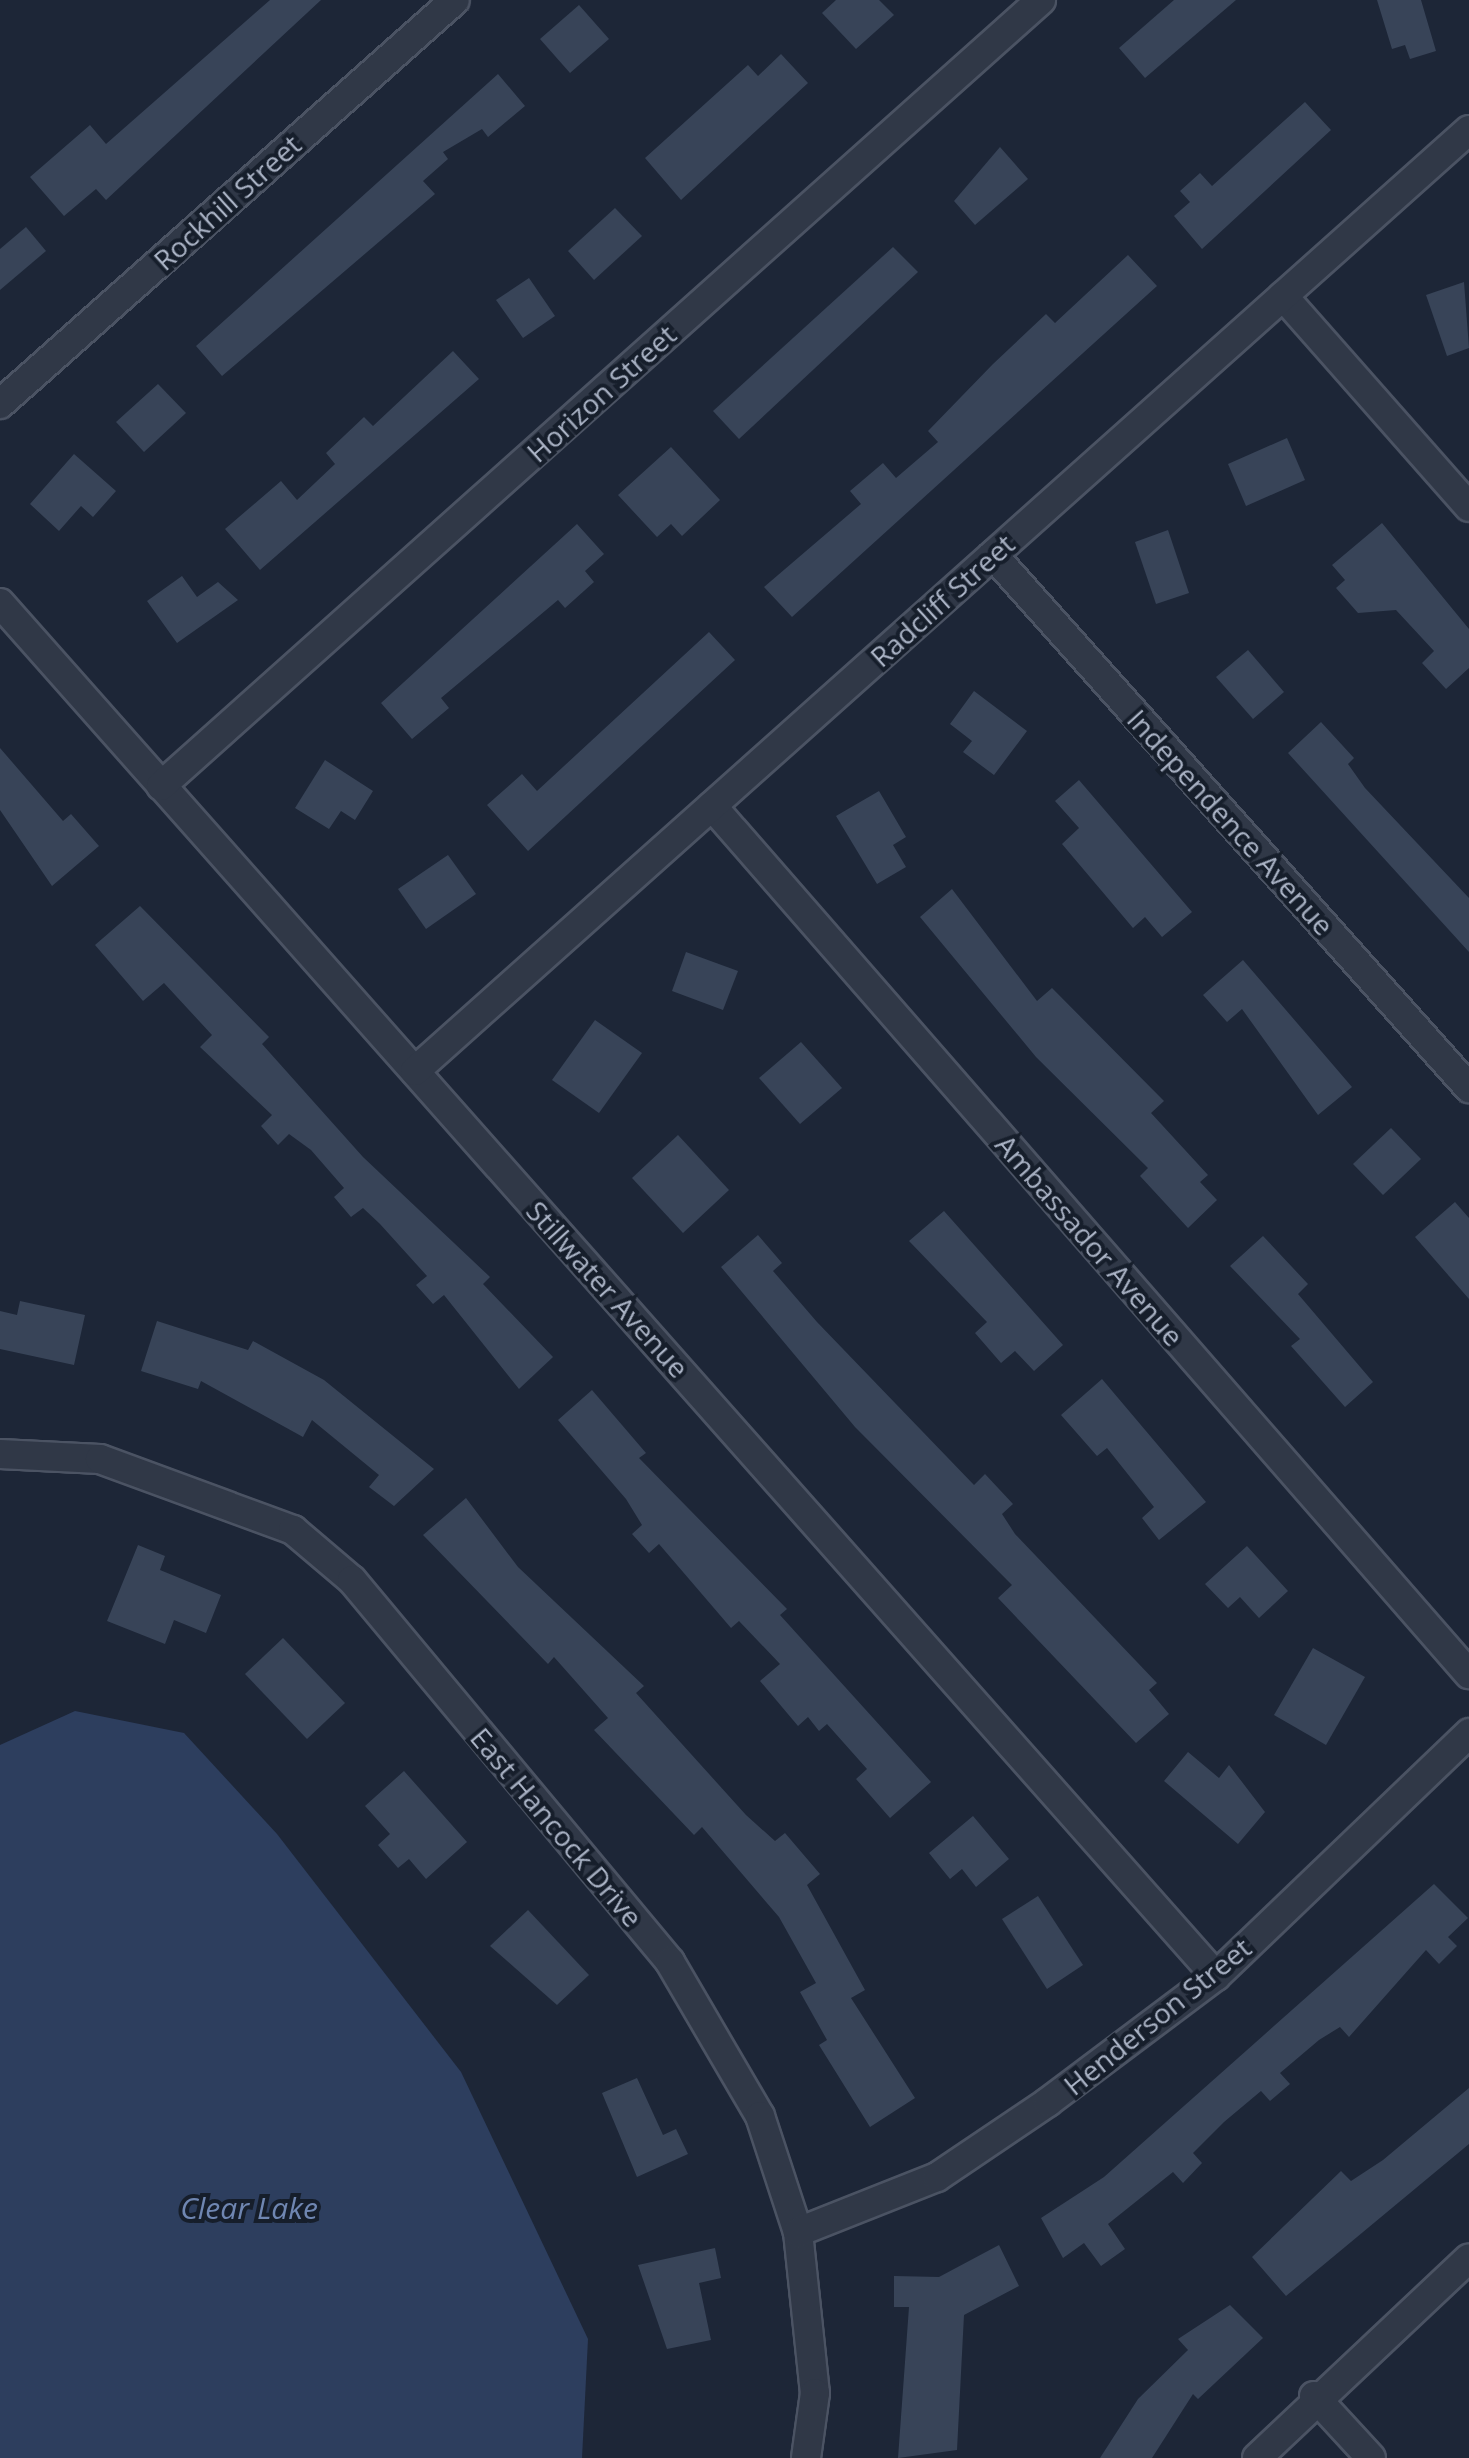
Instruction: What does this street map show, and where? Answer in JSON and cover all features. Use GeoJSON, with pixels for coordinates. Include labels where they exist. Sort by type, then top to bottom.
{"type":"FeatureCollection","features":[{"type":"Feature","properties":{"kind":"street","name":"Rockhill Street"},"geometry":{"type":"LineString","coordinates":[[0,404],[454,0]]}},
{"type":"Feature","properties":{"kind":"street","name":"Horizon Street"},"geometry":{"type":"LineString","coordinates":[[162,786],[1041,0]]}},
{"type":"Feature","properties":{"kind":"street","name":"Radcliff Street"},"geometry":{"type":"LineString","coordinates":[[415,1071],[1469,130]]}},
{"type":"Feature","properties":{"kind":"street"},"geometry":{"type":"LineString","coordinates":[[1283,296],[1469,507]]}},
{"type":"Feature","properties":{"kind":"street","name":"Independence Avenue"},"geometry":{"type":"LineString","coordinates":[[993,554],[1469,1088]]}},
{"type":"Feature","properties":{"kind":"street","name":"Stillwater Avenue"},"geometry":{"type":"LineString","coordinates":[[0,603],[1216,1976]]}},
{"type":"Feature","properties":{"kind":"street","name":"Ambassador Avenue"},"geometry":{"type":"LineString","coordinates":[[712,806],[1469,1674]]}},
{"type":"Feature","properties":{"kind":"street","name":"East Hancock Drive"},"geometry":{"type":"LineString","coordinates":[[0,1454],[100,1459],[192,1487],[294,1530],[352,1580],[698,2003],[760,2116],[798,2232],[814,2393],[806,2458]]}},
{"type":"Feature","properties":{"kind":"street","name":"Henderson Street"},"geometry":{"type":"LineString","coordinates":[[798,2232],[937,2177],[1216,1976],[1469,1733]]}},
{"type":"Feature","properties":{"kind":"street"},"geometry":{"type":"LineString","coordinates":[[1257,2458],[1314,2396],[1469,2258]]}},
{"type":"Feature","properties":{"kind":"street"},"geometry":{"type":"LineString","coordinates":[[1314,2396],[1371,2458]]}},
{"type":"Feature","properties":{"kind":"water","name":"Clear Lake"},"geometry":{"type":"Polygon","coordinates":[[[75,1711],[184,1733],[277,1834],[461,2072],[588,2339],[582,2458],[0,2458],[0,1745],[75,1711]]]}},
{"type":"Feature","properties":{"kind":"building"},"geometry":{"type":"Polygon","coordinates":[[[270,0],[321,0],[106,200],[96,189],[64,216],[30,177],[90,125],[106,144],[270,0]]]}},
{"type":"Feature","properties":{"kind":"building"},"geometry":{"type":"Polygon","coordinates":[[[836,0],[879,0],[894,15],[856,49],[822,13],[836,0]]]}},
{"type":"Feature","properties":{"kind":"building"},"geometry":{"type":"Polygon","coordinates":[[[1174,0],[1236,0],[1145,78],[1119,48],[1174,0]]]}},
{"type":"Feature","properties":{"kind":"building"},"geometry":{"type":"Polygon","coordinates":[[[1377,0],[1421,0],[1436,51],[1410,59],[1405,45],[1392,49],[1377,0]]]}},
{"type":"Feature","properties":{"kind":"building"},"geometry":{"type":"Polygon","coordinates":[[[579,5],[609,39],[570,73],[540,39],[579,5]]]}},
{"type":"Feature","properties":{"kind":"building"},"geometry":{"type":"Polygon","coordinates":[[[781,54],[808,83],[681,200],[645,158],[748,65],[758,76],[781,54]]]}},
{"type":"Feature","properties":{"kind":"building"},"geometry":{"type":"Polygon","coordinates":[[[498,74],[525,106],[488,137],[482,129],[443,152],[448,159],[423,181],[435,194],[222,376],[196,346],[498,74]]]}},
{"type":"Feature","properties":{"kind":"building"},"geometry":{"type":"Polygon","coordinates":[[[1305,102],[1331,130],[1202,249],[1174,216],[1190,202],[1180,191],[1200,173],[1212,186],[1305,102]]]}},
{"type":"Feature","properties":{"kind":"building"},"geometry":{"type":"Polygon","coordinates":[[[1000,147],[1028,179],[975,225],[954,201],[1000,147]]]}},
{"type":"Feature","properties":{"kind":"building"},"geometry":{"type":"Polygon","coordinates":[[[615,208],[642,236],[594,280],[568,251],[615,208]]]}},
{"type":"Feature","properties":{"kind":"building"},"geometry":{"type":"Polygon","coordinates":[[[26,227],[46,251],[0,290],[0,249],[26,227]]]}},
{"type":"Feature","properties":{"kind":"building"},"geometry":{"type":"Polygon","coordinates":[[[893,247],[918,272],[739,439],[713,411],[893,247]]]}},
{"type":"Feature","properties":{"kind":"building"},"geometry":{"type":"Polygon","coordinates":[[[1128,255],[1157,286],[792,617],[764,587],[861,504],[850,491],[883,463],[896,478],[938,442],[928,431],[993,364],[1046,314],[1055,323],[1128,255]]]}},
{"type":"Feature","properties":{"kind":"building"},"geometry":{"type":"Polygon","coordinates":[[[529,278],[555,316],[523,338],[496,300],[529,278]]]}},
{"type":"Feature","properties":{"kind":"building"},"geometry":{"type":"Polygon","coordinates":[[[1464,282],[1469,348],[1447,356],[1426,295],[1464,282]]]}},
{"type":"Feature","properties":{"kind":"building"},"geometry":{"type":"Polygon","coordinates":[[[453,351],[479,379],[260,570],[225,529],[281,481],[297,500],[335,464],[326,453],[364,417],[373,426],[453,351]]]}},
{"type":"Feature","properties":{"kind":"building"},"geometry":{"type":"Polygon","coordinates":[[[158,384],[186,413],[144,452],[116,422],[158,384]]]}},
{"type":"Feature","properties":{"kind":"building"},"geometry":{"type":"Polygon","coordinates":[[[1287,438],[1305,480],[1246,506],[1228,464],[1287,438]]]}},
{"type":"Feature","properties":{"kind":"building"},"geometry":{"type":"Polygon","coordinates":[[[671,447],[720,500],[682,536],[671,524],[657,537],[618,495],[671,447]]]}},
{"type":"Feature","properties":{"kind":"building"},"geometry":{"type":"Polygon","coordinates":[[[74,454],[116,491],[93,517],[81,506],[59,531],[30,504],[74,454]]]}},
{"type":"Feature","properties":{"kind":"building"},"geometry":{"type":"Polygon","coordinates":[[[1382,523],[1469,629],[1469,668],[1446,689],[1422,663],[1434,651],[1396,610],[1358,613],[1336,588],[1345,580],[1332,565],[1382,523]]]}},
{"type":"Feature","properties":{"kind":"building"},"geometry":{"type":"Polygon","coordinates":[[[577,524],[604,554],[585,571],[594,582],[565,608],[558,600],[441,698],[449,708],[412,739],[381,703],[577,524]]]}},
{"type":"Feature","properties":{"kind":"building"},"geometry":{"type":"Polygon","coordinates":[[[1168,530],[1189,593],[1156,604],[1135,542],[1168,530]]]}},
{"type":"Feature","properties":{"kind":"building"},"geometry":{"type":"Polygon","coordinates":[[[182,576],[197,597],[218,582],[238,600],[177,643],[147,601],[182,576]]]}},
{"type":"Feature","properties":{"kind":"building"},"geometry":{"type":"Polygon","coordinates":[[[709,632],[735,660],[528,851],[487,805],[522,774],[537,791],[709,632]]]}},
{"type":"Feature","properties":{"kind":"building"},"geometry":{"type":"Polygon","coordinates":[[[1248,650],[1284,692],[1253,719],[1216,677],[1248,650]]]}},
{"type":"Feature","properties":{"kind":"building"},"geometry":{"type":"Polygon","coordinates":[[[974,691],[1027,731],[994,775],[963,752],[972,741],[950,724],[974,691]]]}},
{"type":"Feature","properties":{"kind":"building"},"geometry":{"type":"Polygon","coordinates":[[[1321,722],[1354,758],[1348,764],[1365,788],[1469,898],[1469,952],[1288,753],[1321,722]]]}},
{"type":"Feature","properties":{"kind":"building"},"geometry":{"type":"Polygon","coordinates":[[[0,748],[63,821],[71,814],[99,846],[52,886],[0,810],[0,748]]]}},
{"type":"Feature","properties":{"kind":"building"},"geometry":{"type":"Polygon","coordinates":[[[325,760],[373,791],[355,820],[341,811],[329,829],[295,808],[325,760]]]}},
{"type":"Feature","properties":{"kind":"building"},"geometry":{"type":"Polygon","coordinates":[[[1079,780],[1192,912],[1162,937],[1145,917],[1133,928],[1062,844],[1079,828],[1055,801],[1079,780]]]}},
{"type":"Feature","properties":{"kind":"building"},"geometry":{"type":"Polygon","coordinates":[[[879,791],[906,837],[893,845],[906,867],[877,884],[836,816],[879,791]]]}},
{"type":"Feature","properties":{"kind":"building"},"geometry":{"type":"Polygon","coordinates":[[[448,855],[476,894],[426,929],[398,889],[448,855]]]}},
{"type":"Feature","properties":{"kind":"building"},"geometry":{"type":"Polygon","coordinates":[[[952,889],[1037,1001],[1052,988],[1164,1101],[1151,1113],[1208,1175],[1200,1182],[1217,1200],[1188,1228],[1140,1176],[1148,1168],[1036,1057],[920,917],[952,889]]]}},
{"type":"Feature","properties":{"kind":"building"},"geometry":{"type":"Polygon","coordinates":[[[140,906],[269,1037],[262,1044],[363,1157],[490,1277],[483,1284],[553,1357],[519,1389],[444,1295],[433,1304],[416,1285],[427,1276],[380,1224],[363,1208],[351,1217],[334,1197],[344,1188],[311,1150],[289,1134],[278,1145],[261,1126],[272,1115],[200,1047],[212,1035],[164,983],[143,1001],[95,945],[140,906]]]}},
{"type":"Feature","properties":{"kind":"building"},"geometry":{"type":"Polygon","coordinates":[[[686,952],[738,971],[723,1010],[672,991],[686,952]]]}},
{"type":"Feature","properties":{"kind":"building"},"geometry":{"type":"Polygon","coordinates":[[[1243,960],[1352,1087],[1318,1115],[1242,1009],[1227,1022],[1203,995],[1243,960]]]}},
{"type":"Feature","properties":{"kind":"building"},"geometry":{"type":"Polygon","coordinates":[[[595,1020],[642,1053],[599,1113],[552,1080],[595,1020]]]}},
{"type":"Feature","properties":{"kind":"building"},"geometry":{"type":"Polygon","coordinates":[[[801,1042],[842,1088],[800,1124],[759,1078],[801,1042]]]}},
{"type":"Feature","properties":{"kind":"building"},"geometry":{"type":"Polygon","coordinates":[[[1391,1128],[1421,1159],[1383,1195],[1353,1164],[1391,1128]]]}},
{"type":"Feature","properties":{"kind":"building"},"geometry":{"type":"Polygon","coordinates":[[[678,1135],[729,1190],[683,1233],[632,1178],[678,1135]]]}},
{"type":"Feature","properties":{"kind":"building"},"geometry":{"type":"Polygon","coordinates":[[[1455,1202],[1469,1218],[1469,1299],[1415,1237],[1455,1202]]]}},
{"type":"Feature","properties":{"kind":"building"},"geometry":{"type":"Polygon","coordinates":[[[944,1211],[1063,1345],[1034,1371],[1015,1351],[1001,1363],[975,1333],[987,1322],[909,1241],[944,1211]]]}},
{"type":"Feature","properties":{"kind":"building"},"geometry":{"type":"Polygon","coordinates":[[[758,1235],[782,1263],[773,1271],[817,1322],[974,1485],[985,1474],[1013,1504],[1002,1514],[1015,1534],[1157,1683],[1149,1690],[1169,1714],[1136,1743],[998,1598],[1012,1585],[855,1427],[721,1267],[758,1235]]]}},
{"type":"Feature","properties":{"kind":"building"},"geometry":{"type":"Polygon","coordinates":[[[1263,1236],[1308,1284],[1298,1294],[1373,1382],[1345,1407],[1291,1346],[1300,1339],[1230,1266],[1263,1236]]]}},
{"type":"Feature","properties":{"kind":"building"},"geometry":{"type":"Polygon","coordinates":[[[20,1301],[85,1315],[74,1365],[0,1349],[0,1311],[17,1315],[20,1301]]]}},
{"type":"Feature","properties":{"kind":"building"},"geometry":{"type":"Polygon","coordinates":[[[157,1321],[248,1350],[253,1341],[324,1380],[434,1469],[394,1506],[369,1487],[379,1475],[312,1420],[303,1437],[201,1381],[198,1389],[141,1371],[157,1321]]]}},
{"type":"Feature","properties":{"kind":"building"},"geometry":{"type":"Polygon","coordinates":[[[1102,1379],[1206,1502],[1159,1540],[1142,1518],[1154,1507],[1107,1448],[1097,1456],[1061,1415],[1102,1379]]]}},
{"type":"Feature","properties":{"kind":"building"},"geometry":{"type":"Polygon","coordinates":[[[592,1390],[646,1453],[639,1458],[787,1609],[780,1615],[931,1782],[890,1818],[856,1779],[867,1769],[827,1724],[819,1731],[808,1717],[798,1726],[760,1681],[780,1664],[739,1621],[731,1628],[659,1544],[649,1553],[632,1534],[642,1525],[626,1499],[558,1420],[592,1390]]]}},
{"type":"Feature","properties":{"kind":"building"},"geometry":{"type":"Polygon","coordinates":[[[466,1498],[518,1567],[644,1686],[636,1693],[746,1815],[775,1841],[785,1833],[820,1874],[807,1885],[865,1990],[851,1998],[915,2098],[870,2127],[819,2045],[827,2040],[800,1992],[816,1983],[779,1917],[702,1827],[694,1835],[594,1730],[608,1718],[554,1657],[548,1664],[423,1535],[466,1498]]]}},
{"type":"Feature","properties":{"kind":"building"},"geometry":{"type":"Polygon","coordinates":[[[138,1545],[165,1556],[160,1570],[221,1595],[206,1633],[174,1620],[165,1644],[107,1621],[138,1545]]]}},
{"type":"Feature","properties":{"kind":"building"},"geometry":{"type":"Polygon","coordinates":[[[1247,1546],[1288,1591],[1259,1618],[1240,1597],[1228,1608],[1205,1584],[1247,1546]]]}},
{"type":"Feature","properties":{"kind":"building"},"geometry":{"type":"Polygon","coordinates":[[[283,1638],[345,1703],[307,1739],[245,1674],[283,1638]]]}},
{"type":"Feature","properties":{"kind":"building"},"geometry":{"type":"Polygon","coordinates":[[[1313,1648],[1365,1677],[1326,1745],[1274,1715],[1313,1648]]]}},
{"type":"Feature","properties":{"kind":"building"},"geometry":{"type":"Polygon","coordinates":[[[1188,1752],[1219,1778],[1229,1765],[1265,1812],[1238,1844],[1164,1781],[1188,1752]]]}},
{"type":"Feature","properties":{"kind":"building"},"geometry":{"type":"Polygon","coordinates":[[[404,1771],[467,1842],[426,1879],[409,1859],[398,1868],[378,1845],[390,1834],[365,1806],[404,1771]]]}},
{"type":"Feature","properties":{"kind":"building"},"geometry":{"type":"Polygon","coordinates":[[[973,1816],[1009,1859],[976,1887],[962,1869],[950,1879],[929,1853],[973,1816]]]}},
{"type":"Feature","properties":{"kind":"building"},"geometry":{"type":"Polygon","coordinates":[[[1434,1884],[1468,1918],[1448,1937],[1457,1946],[1439,1964],[1426,1950],[1349,2037],[1340,2027],[1319,2040],[1280,2073],[1290,2084],[1270,2101],[1261,2091],[1224,2122],[1193,2153],[1202,2163],[1183,2183],[1173,2172],[1108,2224],[1125,2249],[1101,2266],[1084,2243],[1063,2258],[1041,2218],[1104,2177],[1434,1884]]]}},
{"type":"Feature","properties":{"kind":"building"},"geometry":{"type":"Polygon","coordinates":[[[1038,1896],[1083,1965],[1047,1989],[1002,1919],[1038,1896]]]}},
{"type":"Feature","properties":{"kind":"building"},"geometry":{"type":"Polygon","coordinates":[[[528,1910],[589,1975],[557,2005],[490,1946],[528,1910]]]}},
{"type":"Feature","properties":{"kind":"building"},"geometry":{"type":"Polygon","coordinates":[[[637,2078],[663,2135],[676,2129],[688,2154],[637,2177],[602,2093],[637,2078]]]}},
{"type":"Feature","properties":{"kind":"building"},"geometry":{"type":"Polygon","coordinates":[[[1469,2088],[1469,2144],[1286,2296],[1252,2257],[1341,2171],[1351,2181],[1383,2160],[1469,2088]]]}},
{"type":"Feature","properties":{"kind":"building"},"geometry":{"type":"Polygon","coordinates":[[[999,2245],[1019,2286],[964,2315],[957,2450],[898,2458],[909,2307],[894,2307],[894,2276],[939,2277],[999,2245]]]}},
{"type":"Feature","properties":{"kind":"building"},"geometry":{"type":"Polygon","coordinates":[[[715,2248],[721,2278],[699,2283],[711,2340],[667,2349],[638,2265],[715,2248]]]}},
{"type":"Feature","properties":{"kind":"building"},"geometry":{"type":"Polygon","coordinates":[[[1230,2305],[1263,2338],[1198,2399],[1193,2394],[1152,2458],[1100,2458],[1138,2399],[1188,2350],[1178,2339],[1230,2305]]]}}]}
